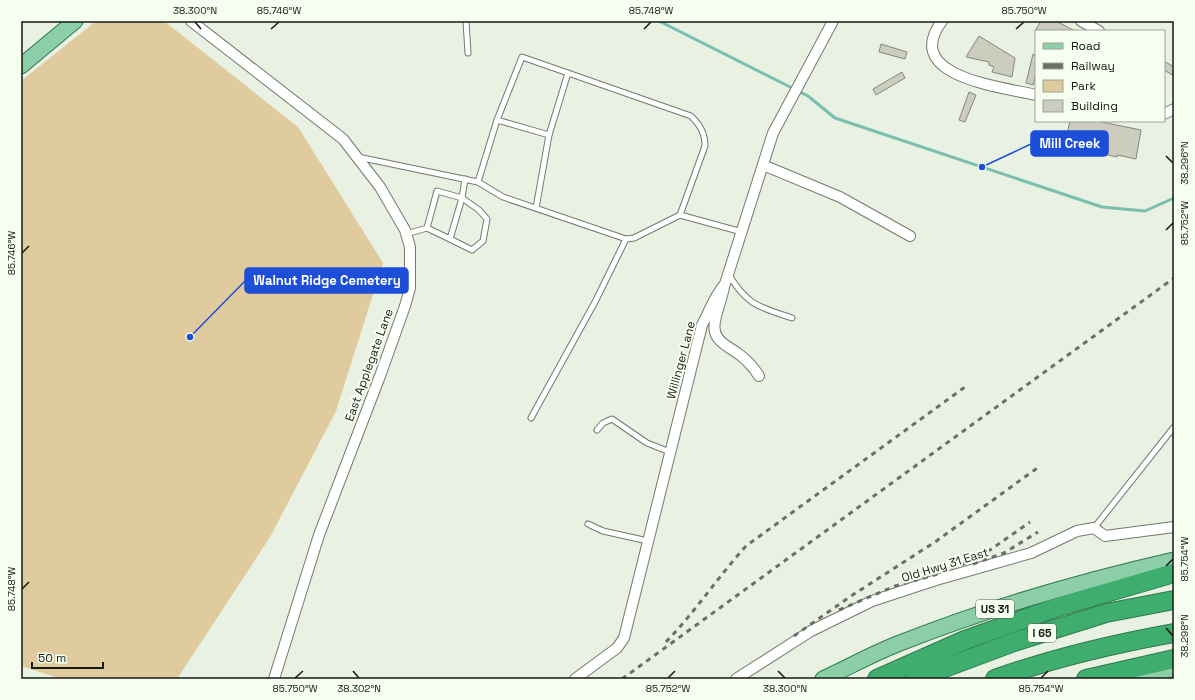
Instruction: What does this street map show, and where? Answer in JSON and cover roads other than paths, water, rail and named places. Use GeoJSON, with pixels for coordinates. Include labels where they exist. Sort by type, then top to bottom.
{"type":"FeatureCollection","features":[{"type":"Feature","properties":{"kind":"highway"},"geometry":{"type":"LineString","coordinates":[[876,679],[979,634],[1058,607],[1174,573]]}},
{"type":"Feature","properties":{"kind":"highway","name":"I 65"},"geometry":{"type":"LineString","coordinates":[[915,679],[1014,642],[1106,613],[1174,600]]}},
{"type":"Feature","properties":{"kind":"highway","name":"I 65"},"geometry":{"type":"LineString","coordinates":[[995,679],[1026,667],[1056,659],[1130,641],[1174,633]]}},
{"type":"Feature","properties":{"kind":"highway"},"geometry":{"type":"LineString","coordinates":[[1086,679],[1174,659]]}},
{"type":"Feature","properties":{"kind":"main road"},"geometry":{"type":"LineString","coordinates":[[21,66],[75,21]]}},
{"type":"Feature","properties":{"kind":"main road","name":"US 31"},"geometry":{"type":"LineString","coordinates":[[823,679],[899,643],[1002,606],[1111,574],[1174,560]]}},
{"type":"Feature","properties":{"kind":"main road"},"geometry":{"type":"LineString","coordinates":[[1139,679],[1174,668]]}},
{"type":"Feature","properties":{"kind":"street","name":"East Applegate Lane"},"geometry":{"type":"LineString","coordinates":[[192,21],[343,139],[380,187],[406,234],[410,247],[410,288],[380,376],[319,535],[274,679]]}},
{"type":"Feature","properties":{"kind":"street","name":"Willinger Lane"},"geometry":{"type":"LineString","coordinates":[[575,679],[617,648],[624,638],[702,325],[715,297],[727,279],[773,134],[833,21]]}},
{"type":"Feature","properties":{"kind":"street"},"geometry":{"type":"LineString","coordinates":[[942,21],[934,31],[932,42],[938,62],[946,69],[956,74],[992,86],[1035,95]]}},
{"type":"Feature","properties":{"kind":"street"},"geometry":{"type":"LineString","coordinates":[[1081,21],[1097,30]]}},
{"type":"Feature","properties":{"kind":"street"},"geometry":{"type":"LineString","coordinates":[[1165,114],[1174,109]]}},
{"type":"Feature","properties":{"kind":"street"},"geometry":{"type":"LineString","coordinates":[[763,165],[840,197],[910,236]]}},
{"type":"Feature","properties":{"kind":"street"},"geometry":{"type":"LineString","coordinates":[[727,279],[715,321],[717,338],[720,343],[739,355],[755,369],[759,376]]}},
{"type":"Feature","properties":{"kind":"street"},"geometry":{"type":"LineString","coordinates":[[1094,528],[1105,536],[1174,527]]}},
{"type":"Feature","properties":{"kind":"street","name":"Old Hwy 31 East"},"geometry":{"type":"LineString","coordinates":[[736,679],[811,631],[872,601],[936,580],[1031,554],[1077,531],[1094,528]]}},
{"type":"Feature","properties":{"kind":"lane"},"geometry":{"type":"LineString","coordinates":[[466,21],[468,53]]}},
{"type":"Feature","properties":{"kind":"lane"},"geometry":{"type":"LineString","coordinates":[[478,182],[497,120],[522,57],[691,116],[699,124],[705,135],[705,146],[680,215]]}},
{"type":"Feature","properties":{"kind":"lane"},"geometry":{"type":"LineString","coordinates":[[536,208],[549,134],[568,73]]}},
{"type":"Feature","properties":{"kind":"lane"},"geometry":{"type":"LineString","coordinates":[[497,120],[549,134]]}},
{"type":"Feature","properties":{"kind":"lane"},"geometry":{"type":"LineString","coordinates":[[358,157],[478,182],[503,197],[626,239],[634,238],[680,215],[742,232]]}},
{"type":"Feature","properties":{"kind":"lane"},"geometry":{"type":"LineString","coordinates":[[450,239],[462,198],[465,179]]}},
{"type":"Feature","properties":{"kind":"lane"},"geometry":{"type":"LineString","coordinates":[[406,234],[427,228],[472,250],[483,241],[486,219],[479,210],[462,198],[437,191],[427,228]]}},
{"type":"Feature","properties":{"kind":"lane"},"geometry":{"type":"LineString","coordinates":[[531,418],[595,302],[626,239]]}},
{"type":"Feature","properties":{"kind":"lane"},"geometry":{"type":"LineString","coordinates":[[727,279],[751,302],[763,309],[792,318]]}},
{"type":"Feature","properties":{"kind":"lane"},"geometry":{"type":"LineString","coordinates":[[598,430],[604,423],[612,419],[647,443],[670,452]]}},
{"type":"Feature","properties":{"kind":"lane"},"geometry":{"type":"LineString","coordinates":[[1094,528],[1174,426]]}},
{"type":"Feature","properties":{"kind":"lane"},"geometry":{"type":"LineString","coordinates":[[588,524],[603,531],[648,541]]}},
{"type":"Feature","properties":{"kind":"waterway"},"geometry":{"type":"LineString","coordinates":[[659,21],[808,96],[835,118],[1102,207],[1145,211],[1174,198]]}},
{"type":"Feature","properties":{"kind":"railway"},"geometry":{"type":"LineString","coordinates":[[622,679],[1174,278]]}},
{"type":"Feature","properties":{"kind":"railway"},"geometry":{"type":"LineString","coordinates":[[666,642],[687,619],[746,546],[965,387]]}},
{"type":"Feature","properties":{"kind":"railway"},"geometry":{"type":"LineString","coordinates":[[794,636],[851,596],[935,542],[1040,466]]}},
{"type":"Feature","properties":{"kind":"railway"},"geometry":{"type":"LineString","coordinates":[[839,610],[895,586],[938,574],[969,562],[990,550],[1030,522]]}},
{"type":"Feature","properties":{"kind":"railway"},"geometry":{"type":"LineString","coordinates":[[973,564],[1004,553],[1038,532]]}},
{"type":"Feature","properties":{"kind":"place","name":"Mill Creek"},"geometry":{"type":"Point","coordinates":[982,167]}},
{"type":"Feature","properties":{"kind":"place","name":"Walnut Ridge Cemetery"},"geometry":{"type":"Point","coordinates":[190,337]}}]}
